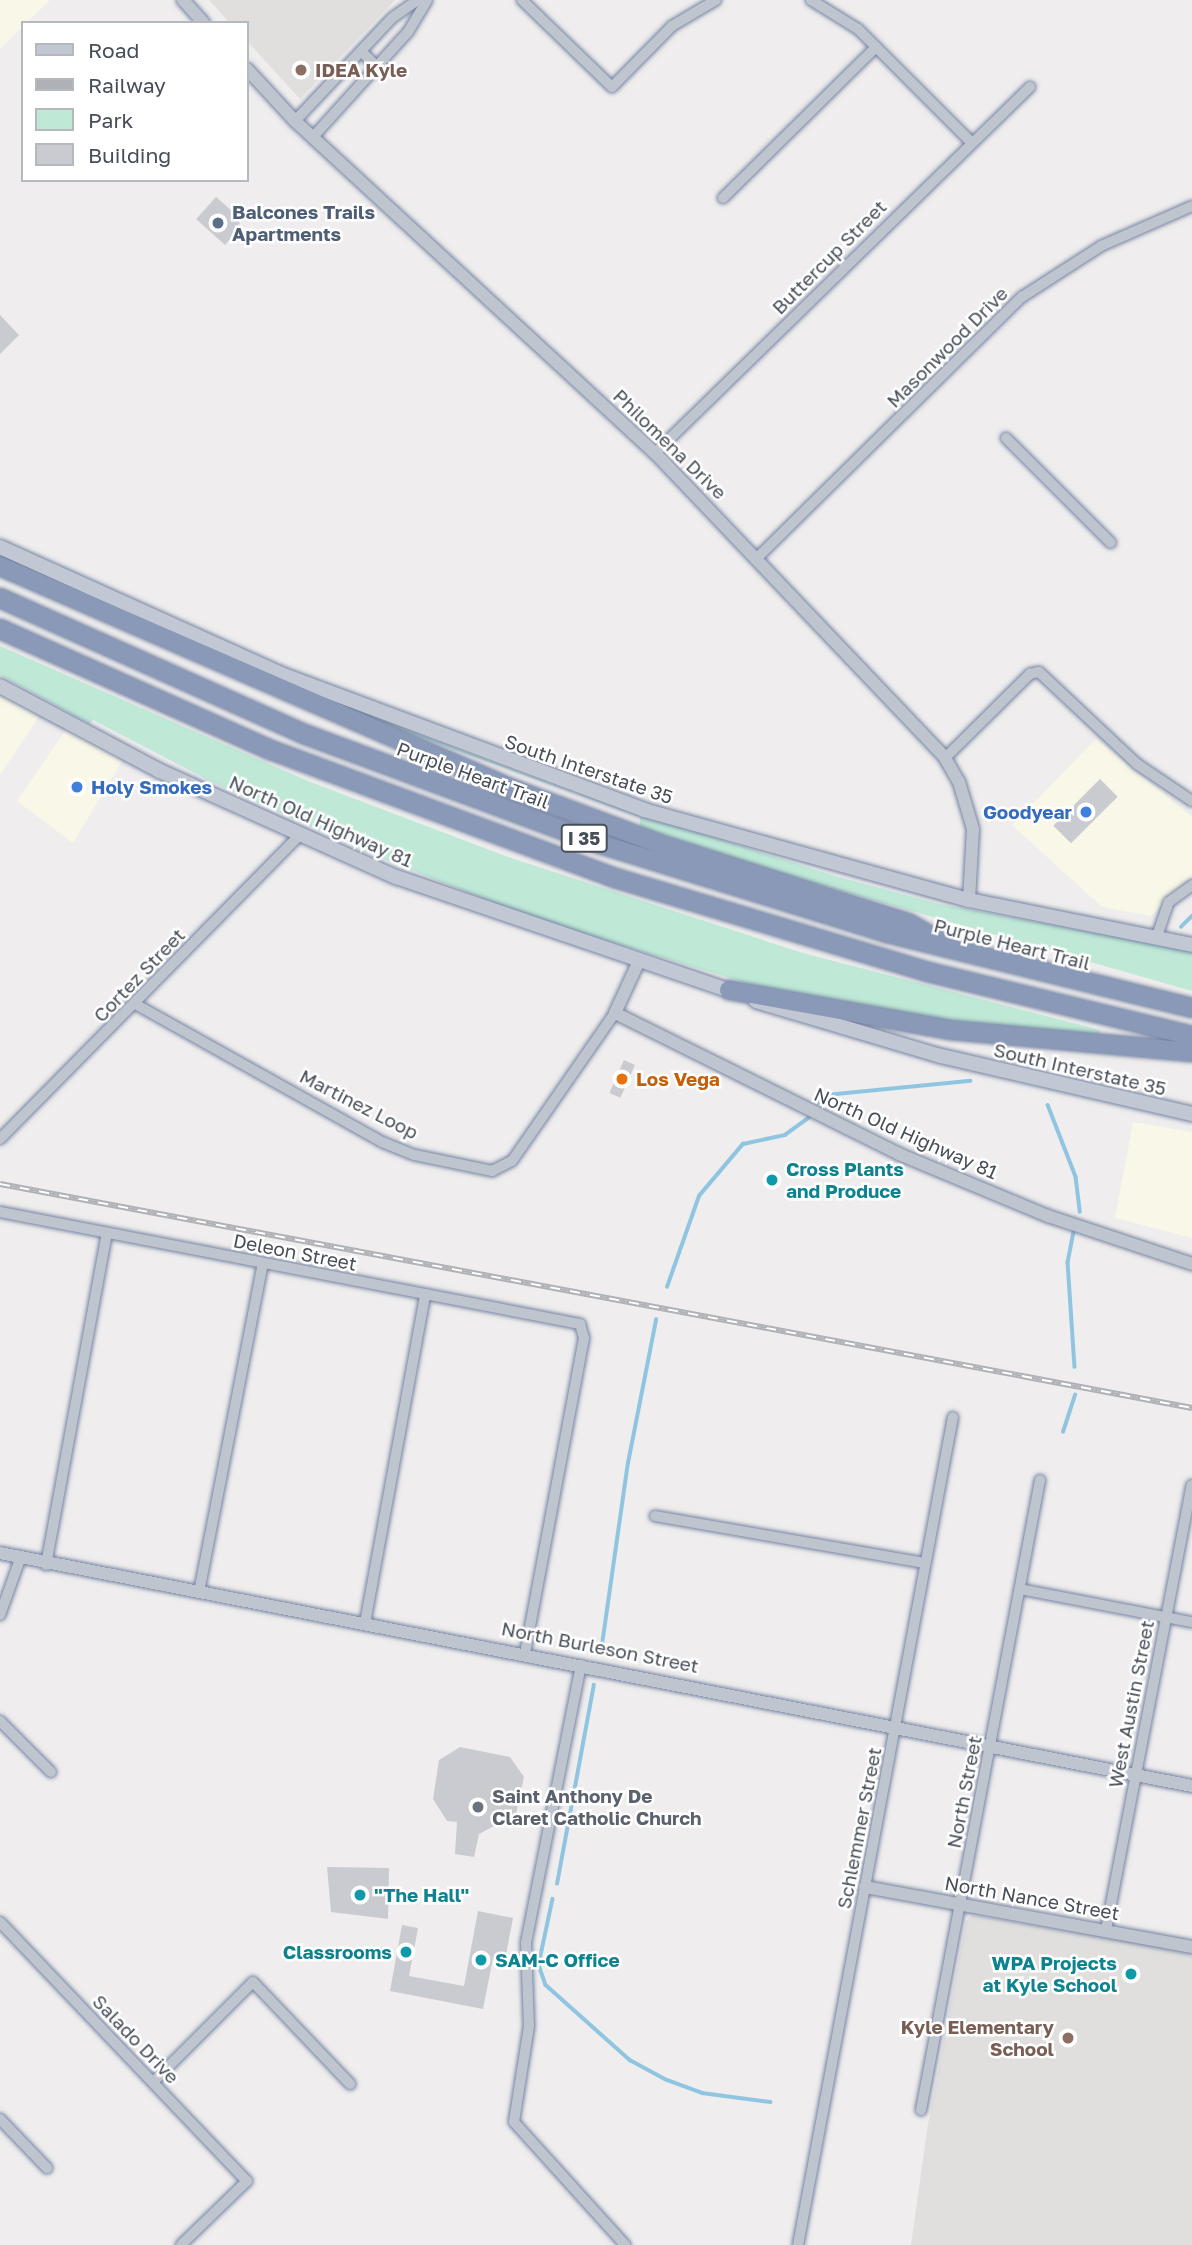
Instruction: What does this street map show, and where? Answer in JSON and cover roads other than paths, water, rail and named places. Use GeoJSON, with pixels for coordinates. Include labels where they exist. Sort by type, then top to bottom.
{"type":"FeatureCollection","features":[{"type":"Feature","properties":{"kind":"highway"},"geometry":{"type":"LineString","coordinates":[[0,566],[510,789],[660,845],[910,924],[960,953]]}},
{"type":"Feature","properties":{"kind":"highway","name":"Purple Heart Trail"},"geometry":{"type":"LineString","coordinates":[[0,598],[242,707],[469,797],[760,896],[960,953],[1192,1008]]}},
{"type":"Feature","properties":{"kind":"highway","name":"I 35"},"geometry":{"type":"LineString","coordinates":[[0,629],[271,750],[615,878],[928,972],[1192,1036]]}},
{"type":"Feature","properties":{"kind":"highway"},"geometry":{"type":"LineString","coordinates":[[729,990],[940,1028],[1192,1052]]}},
{"type":"Feature","properties":{"kind":"main road","name":"South Interstate 35"},"geometry":{"type":"LineString","coordinates":[[0,547],[281,674],[538,773],[758,845],[969,900],[1192,945]]}},
{"type":"Feature","properties":{"kind":"main road","name":"North Old Highway 81"},"geometry":{"type":"LineString","coordinates":[[0,686],[160,771],[396,877],[638,962]]}},
{"type":"Feature","properties":{"kind":"main road","name":"South Interstate 35"},"geometry":{"type":"LineString","coordinates":[[638,962],[929,1053],[1192,1114]]}},
{"type":"Feature","properties":{"kind":"street"},"geometry":{"type":"LineString","coordinates":[[183,0],[202,21]]}},
{"type":"Feature","properties":{"kind":"street"},"geometry":{"type":"LineString","coordinates":[[295,121],[361,51],[418,0]]}},
{"type":"Feature","properties":{"kind":"street"},"geometry":{"type":"LineString","coordinates":[[313,137],[408,32],[427,0]]}},
{"type":"Feature","properties":{"kind":"street"},"geometry":{"type":"LineString","coordinates":[[522,0],[612,86],[671,26],[716,0]]}},
{"type":"Feature","properties":{"kind":"street"},"geometry":{"type":"LineString","coordinates":[[812,0],[844,18],[971,142]]}},
{"type":"Feature","properties":{"kind":"street"},"geometry":{"type":"LineString","coordinates":[[723,198],[876,47]]}},
{"type":"Feature","properties":{"kind":"street"},"geometry":{"type":"LineString","coordinates":[[361,51],[377,67]]}},
{"type":"Feature","properties":{"kind":"street","name":"Philomena Drive"},"geometry":{"type":"LineString","coordinates":[[248,70],[295,121],[655,453],[758,557],[945,758],[960,782],[973,829],[969,900]]}},
{"type":"Feature","properties":{"kind":"street","name":"Buttercup Street"},"geometry":{"type":"LineString","coordinates":[[655,453],[1030,86]]}},
{"type":"Feature","properties":{"kind":"street","name":"Masonwood Drive"},"geometry":{"type":"LineString","coordinates":[[758,557],[1023,297],[1101,246],[1192,206]]}},
{"type":"Feature","properties":{"kind":"street"},"geometry":{"type":"LineString","coordinates":[[1006,438],[1111,543]]}},
{"type":"Feature","properties":{"kind":"street"},"geometry":{"type":"LineString","coordinates":[[945,758],[1030,674],[1039,672],[1137,764],[1192,801]]}},
{"type":"Feature","properties":{"kind":"street","name":"Cortez Street"},"geometry":{"type":"LineString","coordinates":[[0,1139],[137,1004],[301,834]]}},
{"type":"Feature","properties":{"kind":"street"},"geometry":{"type":"LineString","coordinates":[[1156,939],[1170,902],[1192,885]]}},
{"type":"Feature","properties":{"kind":"street","name":"Martinez Loop"},"geometry":{"type":"LineString","coordinates":[[137,1004],[382,1142],[415,1155],[492,1171],[512,1161],[615,1013],[638,962]]}},
{"type":"Feature","properties":{"kind":"street","name":"North Old Highway 81"},"geometry":{"type":"LineString","coordinates":[[615,1013],[899,1154],[1048,1216],[1192,1264]]}},
{"type":"Feature","properties":{"kind":"street","name":"Deleon Street"},"geometry":{"type":"LineString","coordinates":[[0,1213],[583,1327],[525,1652]]}},
{"type":"Feature","properties":{"kind":"street"},"geometry":{"type":"LineString","coordinates":[[46,1565],[107,1234]]}},
{"type":"Feature","properties":{"kind":"street"},"geometry":{"type":"LineString","coordinates":[[199,1592],[263,1264]]}},
{"type":"Feature","properties":{"kind":"street"},"geometry":{"type":"LineString","coordinates":[[365,1623],[425,1295]]}},
{"type":"Feature","properties":{"kind":"street","name":"Schlemmer Street"},"geometry":{"type":"LineString","coordinates":[[798,2245],[953,1417]]}},
{"type":"Feature","properties":{"kind":"street","name":"North Street"},"geometry":{"type":"LineString","coordinates":[[921,2110],[1040,1480]]}},
{"type":"Feature","properties":{"kind":"street","name":"West Austin Street"},"geometry":{"type":"LineString","coordinates":[[1106,1930],[1192,1485]]}},
{"type":"Feature","properties":{"kind":"street"},"geometry":{"type":"LineString","coordinates":[[654,1516],[924,1563]]}},
{"type":"Feature","properties":{"kind":"street","name":"North Burleson Street"},"geometry":{"type":"LineString","coordinates":[[0,1553],[46,1565],[525,1652],[1192,1786]]}},
{"type":"Feature","properties":{"kind":"street"},"geometry":{"type":"LineString","coordinates":[[0,1615],[20,1559]]}},
{"type":"Feature","properties":{"kind":"street"},"geometry":{"type":"LineString","coordinates":[[1020,1589],[1192,1622]]}},
{"type":"Feature","properties":{"kind":"street"},"geometry":{"type":"LineString","coordinates":[[581,1665],[526,1942],[530,2025],[514,2122],[625,2245]]}},
{"type":"Feature","properties":{"kind":"street"},"geometry":{"type":"LineString","coordinates":[[0,1721],[51,1772]]}},
{"type":"Feature","properties":{"kind":"street","name":"North Nance Street"},"geometry":{"type":"LineString","coordinates":[[865,1887],[1192,1947]]}},
{"type":"Feature","properties":{"kind":"street","name":"Salado Drive"},"geometry":{"type":"LineString","coordinates":[[0,1922],[247,2180],[181,2245]]}},
{"type":"Feature","properties":{"kind":"street"},"geometry":{"type":"LineString","coordinates":[[153,2082],[253,1982],[350,2084]]}},
{"type":"Feature","properties":{"kind":"street"},"geometry":{"type":"LineString","coordinates":[[0,2119],[47,2168]]}},
{"type":"Feature","properties":{"kind":"waterway"},"geometry":{"type":"LineString","coordinates":[[1181,927],[1192,916]]}},
{"type":"Feature","properties":{"kind":"waterway"},"geometry":{"type":"LineString","coordinates":[[818,1103],[826,1095],[970,1081]]}},
{"type":"Feature","properties":{"kind":"waterway"},"geometry":{"type":"LineString","coordinates":[[1048,1105],[1076,1177],[1080,1212]]}},
{"type":"Feature","properties":{"kind":"waterway"},"geometry":{"type":"LineString","coordinates":[[667,1287],[699,1196],[743,1144],[785,1135],[808,1118]]}},
{"type":"Feature","properties":{"kind":"waterway"},"geometry":{"type":"LineString","coordinates":[[1074,1232],[1068,1262],[1075,1367]]}},
{"type":"Feature","properties":{"kind":"waterway"},"geometry":{"type":"LineString","coordinates":[[601,1652],[628,1463],[656,1320]]}},
{"type":"Feature","properties":{"kind":"waterway"},"geometry":{"type":"LineString","coordinates":[[1063,1432],[1075,1395]]}},
{"type":"Feature","properties":{"kind":"waterway"},"geometry":{"type":"LineString","coordinates":[[557,1884],[594,1685]]}},
{"type":"Feature","properties":{"kind":"waterway"},"geometry":{"type":"LineString","coordinates":[[553,1899],[539,1965],[546,1985],[630,2060],[667,2080],[702,2093],[770,2102]]}},
{"type":"Feature","properties":{"kind":"railway"},"geometry":{"type":"LineString","coordinates":[[0,1184],[1192,1408]]}},
{"type":"Feature","properties":{"kind":"place","name":"IDEA Kyle"},"geometry":{"type":"Point","coordinates":[301,70]}},
{"type":"Feature","properties":{"kind":"place","name":"Balcones Trails Apartments"},"geometry":{"type":"Point","coordinates":[218,223]}},
{"type":"Feature","properties":{"kind":"place","name":"Holy Smokes"},"geometry":{"type":"Point","coordinates":[77,787]}},
{"type":"Feature","properties":{"kind":"place","name":"Goodyear"},"geometry":{"type":"Point","coordinates":[1086,812]}},
{"type":"Feature","properties":{"kind":"place","name":"Los Vega"},"geometry":{"type":"Point","coordinates":[622,1079]}},
{"type":"Feature","properties":{"kind":"place","name":"Cross Plants and Produce"},"geometry":{"type":"Point","coordinates":[772,1180]}},
{"type":"Feature","properties":{"kind":"place","name":"Saint Anthony De Claret Catholic Church"},"geometry":{"type":"Point","coordinates":[478,1807]}},
{"type":"Feature","properties":{"kind":"place","name":"\"The Hall\""},"geometry":{"type":"Point","coordinates":[360,1895]}},
{"type":"Feature","properties":{"kind":"place","name":"Classrooms"},"geometry":{"type":"Point","coordinates":[406,1952]}},
{"type":"Feature","properties":{"kind":"place","name":"SAM-C Office"},"geometry":{"type":"Point","coordinates":[481,1960]}},
{"type":"Feature","properties":{"kind":"place","name":"WPA Projects at Kyle School"},"geometry":{"type":"Point","coordinates":[1131,1974]}},
{"type":"Feature","properties":{"kind":"place","name":"Kyle Elementary School"},"geometry":{"type":"Point","coordinates":[1068,2038]}}]}
